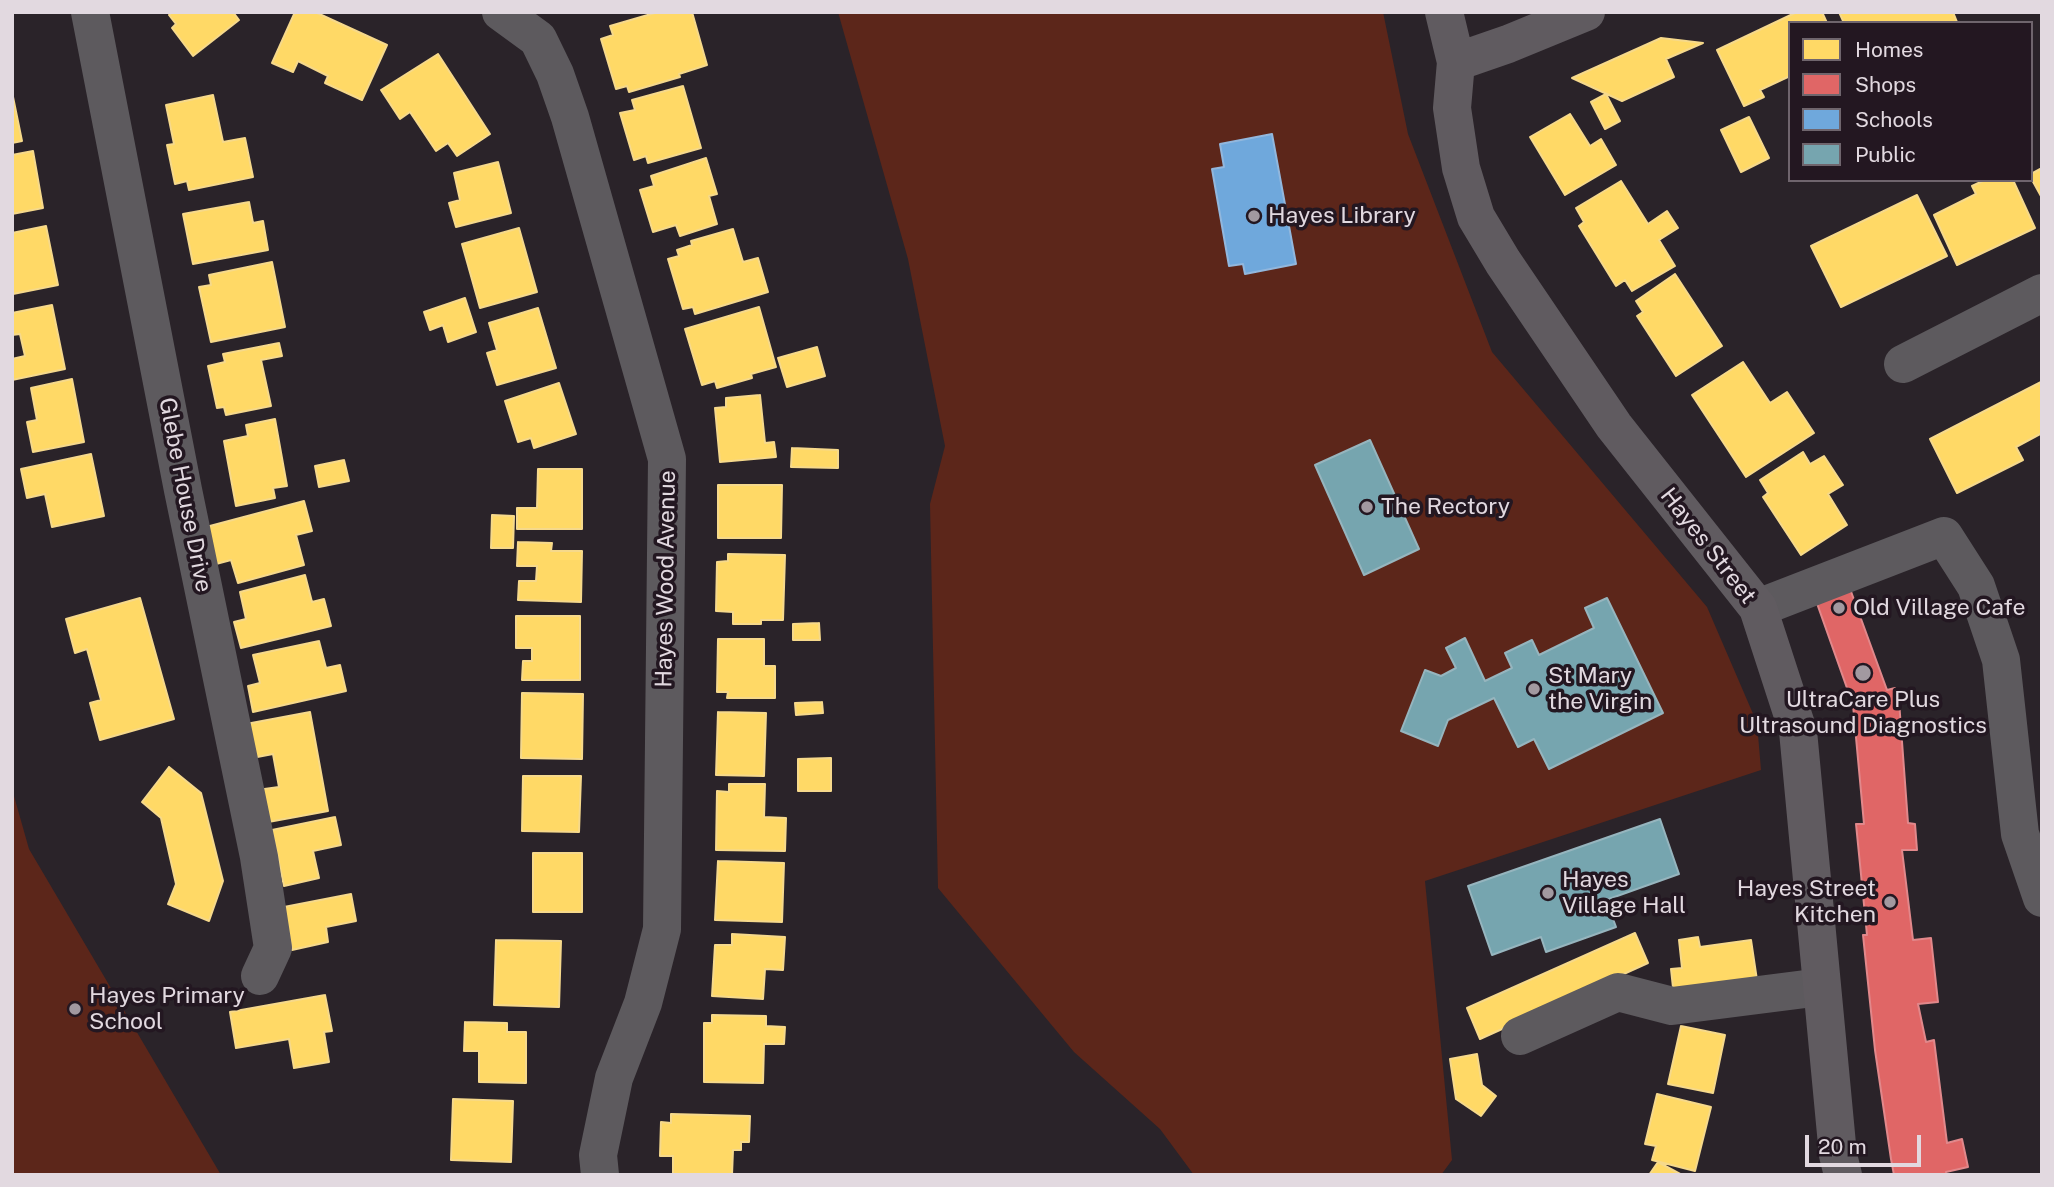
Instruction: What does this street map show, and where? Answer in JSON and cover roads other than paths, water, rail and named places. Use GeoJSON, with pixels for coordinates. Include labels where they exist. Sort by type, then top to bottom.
{"type":"FeatureCollection","features":[{"type":"Feature","properties":{"kind":"main road","name":"Hayes Street"},"geometry":{"type":"LineString","coordinates":[[1444,12],[1456,62],[1452,108],[1461,169],[1476,217],[1503,262],[1614,426],[1758,608],[1798,732],[1821,987],[1833,1168]]}},
{"type":"Feature","properties":{"kind":"main road"},"geometry":{"type":"LineString","coordinates":[[1456,62],[1586,12]]}},
{"type":"Feature","properties":{"kind":"street","name":"Glebe House Drive"},"geometry":{"type":"LineString","coordinates":[[90,12],[191,531],[259,857],[273,948],[260,976]]}},
{"type":"Feature","properties":{"kind":"street","name":"Hayes Wood Avenue"},"geometry":{"type":"LineString","coordinates":[[501,12],[538,39],[555,74],[570,117],[667,459],[662,929],[643,1003],[614,1078],[598,1155],[600,1175]]}},
{"type":"Feature","properties":{"kind":"street"},"geometry":{"type":"LineString","coordinates":[[1903,364],[2042,293]]}},
{"type":"Feature","properties":{"kind":"street"},"geometry":{"type":"LineString","coordinates":[[1758,608],[1944,536],[1976,586],[2001,660],[2020,834],[2042,898]]}},
{"type":"Feature","properties":{"kind":"street"},"geometry":{"type":"LineString","coordinates":[[1520,1036],[1618,992],[1672,1006],[1821,987]]}},
{"type":"Feature","properties":{"kind":"place","name":"Hayes Library"},"geometry":{"type":"Point","coordinates":[1254,216]}},
{"type":"Feature","properties":{"kind":"place","name":"The Rectory"},"geometry":{"type":"Point","coordinates":[1367,507]}},
{"type":"Feature","properties":{"kind":"place","name":"Old Village Cafe"},"geometry":{"type":"Point","coordinates":[1839,608]}},
{"type":"Feature","properties":{"kind":"place","name":"UltraCare Plus Ultrasound Diagnostics"},"geometry":{"type":"Point","coordinates":[1863,673]}},
{"type":"Feature","properties":{"kind":"place","name":"St Mary the Virgin"},"geometry":{"type":"Point","coordinates":[1534,689]}},
{"type":"Feature","properties":{"kind":"place","name":"Hayes Village Hall"},"geometry":{"type":"Point","coordinates":[1548,893]}},
{"type":"Feature","properties":{"kind":"place","name":"Hayes Street Kitchen"},"geometry":{"type":"Point","coordinates":[1890,902]}},
{"type":"Feature","properties":{"kind":"place","name":"Hayes Primary School"},"geometry":{"type":"Point","coordinates":[75,1009]}}]}
